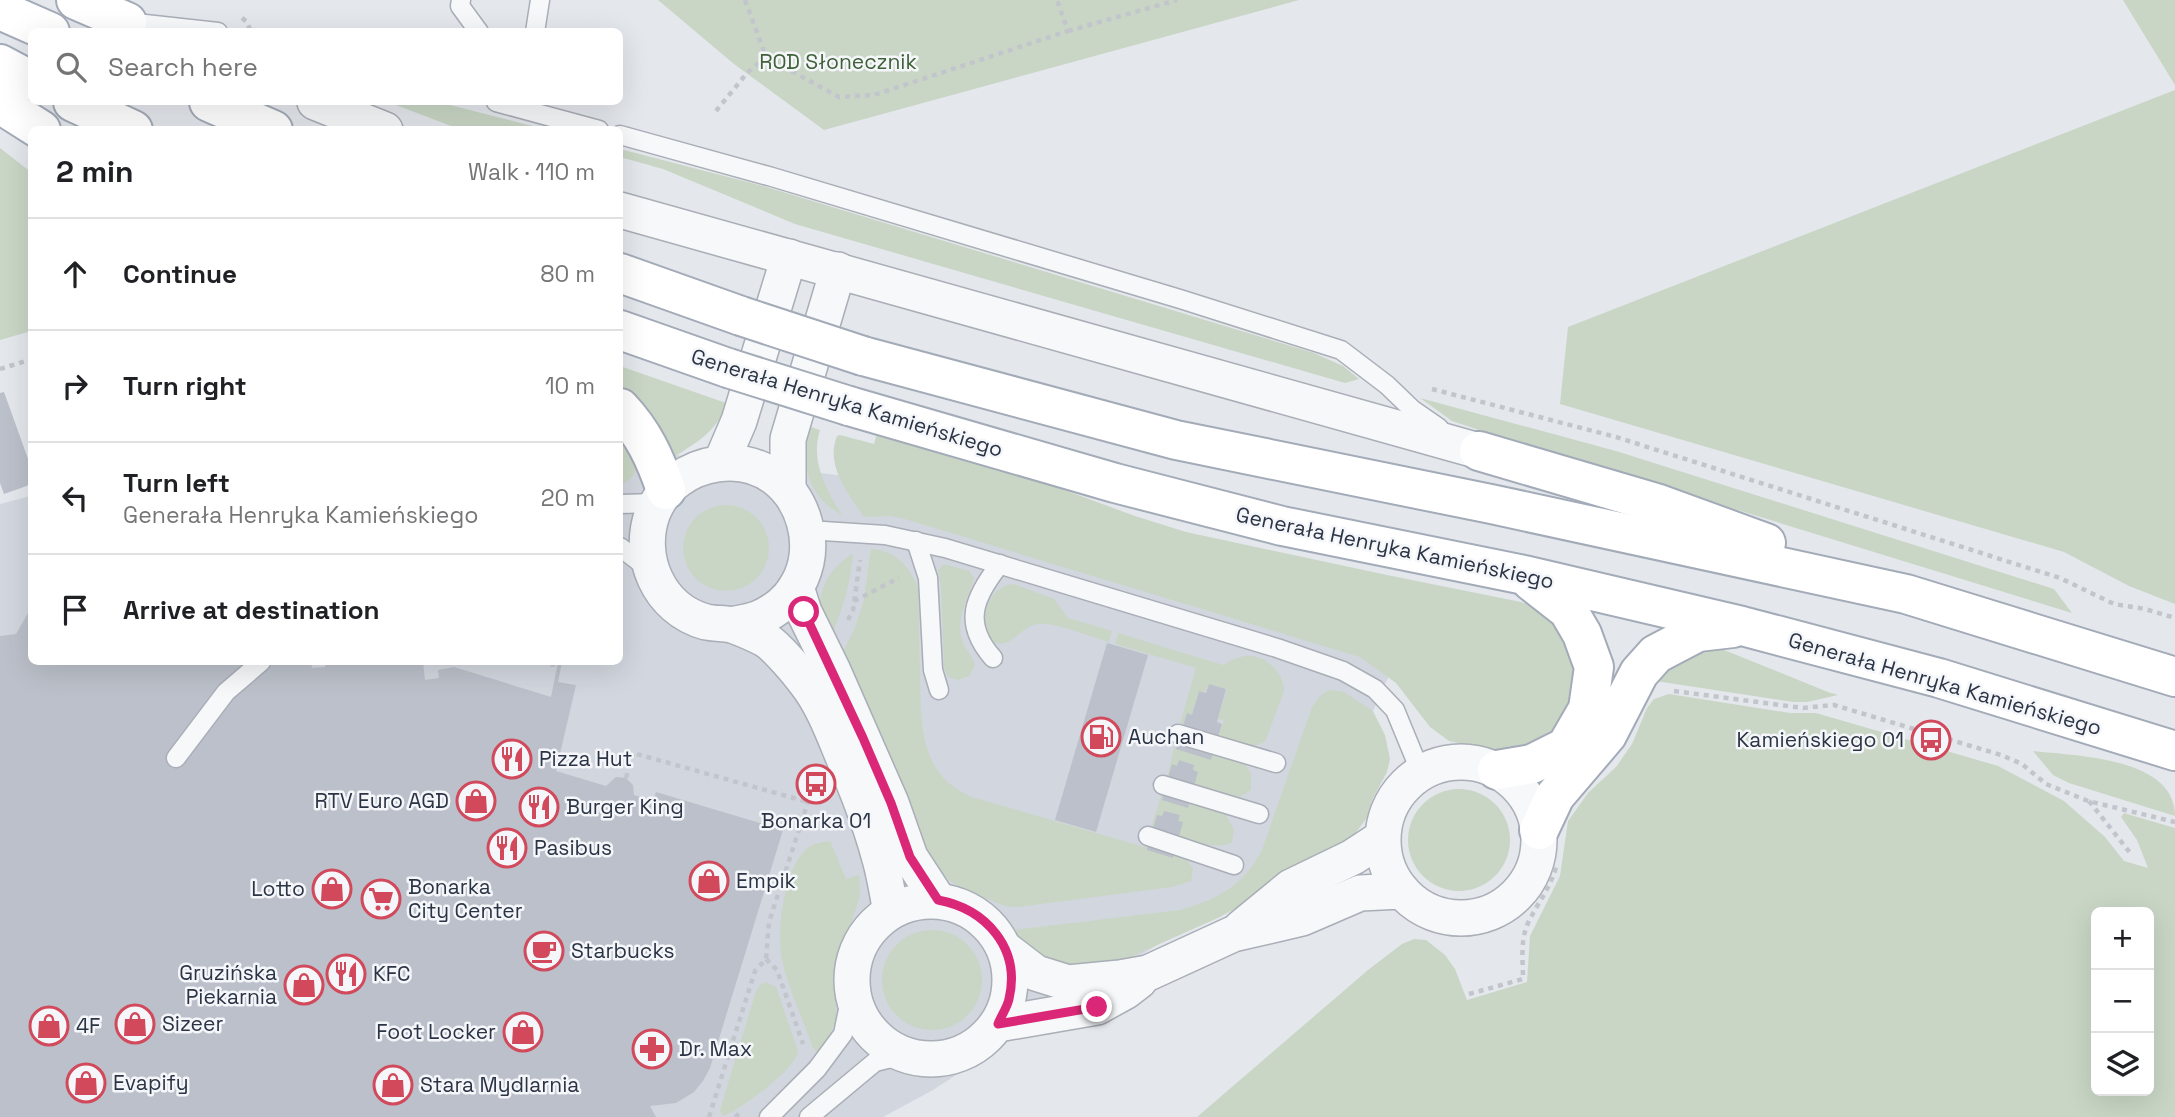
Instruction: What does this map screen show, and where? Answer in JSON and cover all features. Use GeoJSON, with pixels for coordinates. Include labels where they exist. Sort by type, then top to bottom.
{"type":"FeatureCollection","features":[{"type":"Feature","properties":{"kind":"main road"},"geometry":{"type":"LineString","coordinates":[[76,0],[138,27]]}},
{"type":"Feature","properties":{"kind":"main road"},"geometry":{"type":"LineString","coordinates":[[0,10],[41,28]]}},
{"type":"Feature","properties":{"kind":"main road"},"geometry":{"type":"LineString","coordinates":[[0,64],[28,78]]}},
{"type":"Feature","properties":{"kind":"main road"},"geometry":{"type":"LineString","coordinates":[[0,104],[35,126]]}},
{"type":"Feature","properties":{"kind":"main road"},"geometry":{"type":"LineString","coordinates":[[79,105],[124,126]]}},
{"type":"Feature","properties":{"kind":"main road"},"geometry":{"type":"LineString","coordinates":[[216,105],[264,126]]}},
{"type":"Feature","properties":{"kind":"main road"},"geometry":{"type":"LineString","coordinates":[[623,274],[863,356],[1176,440],[1491,504],[1906,594]]}},
{"type":"Feature","properties":{"kind":"main road","name":"Generała Henryka Kamieńskiego"},"geometry":{"type":"LineString","coordinates":[[623,331],[849,406],[1115,483],[1282,526],[1524,575],[1742,626],[1939,678],[2170,754]]}},
{"type":"Feature","properties":{"kind":"main road"},"geometry":{"type":"LineString","coordinates":[[623,411],[637,425],[655,458],[661,496]]}},
{"type":"Feature","properties":{"kind":"main road"},"geometry":{"type":"LineString","coordinates":[[1479,451],[1659,504],[1906,594],[2175,677]]}},
{"type":"Feature","properties":{"kind":"main road"},"geometry":{"type":"LineString","coordinates":[[1497,770],[1532,764],[1566,747],[1588,709],[1594,667],[1582,634],[1568,610],[1524,575]]}},
{"type":"Feature","properties":{"kind":"main road"},"geometry":{"type":"LineString","coordinates":[[1548,840],[1555,796],[1607,735],[1639,673],[1656,654],[1698,632],[1742,626]]}},
{"type":"Feature","properties":{"kind":"street"},"geometry":{"type":"LineString","coordinates":[[323,105],[375,126]]}},
{"type":"Feature","properties":{"kind":"street"},"geometry":{"type":"LineString","coordinates":[[623,211],[1479,451]]}},
{"type":"Feature","properties":{"kind":"street"},"geometry":{"type":"LineString","coordinates":[[720,463],[739,421],[789,257]]}},
{"type":"Feature","properties":{"kind":"street"},"geometry":{"type":"LineString","coordinates":[[789,490],[788,439],[838,270]]}},
{"type":"Feature","properties":{"kind":"street"},"geometry":{"type":"LineString","coordinates":[[731,625],[756,619],[779,607],[796,587],[804,570],[808,530],[801,509],[789,490],[769,474],[746,465],[720,463],[700,467],[682,476],[661,496],[648,525],[646,549],[651,571],[663,594],[682,611],[706,622],[731,625],[768,641],[806,683],[831,728],[856,786],[880,858],[891,911]]}},
{"type":"Feature","properties":{"kind":"street"},"geometry":{"type":"LineString","coordinates":[[796,587],[804,612],[891,803],[910,857],[938,900]]}},
{"type":"Feature","properties":{"kind":"street"},"geometry":{"type":"LineString","coordinates":[[1446,763],[1472,763],[1497,770],[1517,786],[1532,806],[1548,840],[1539,852],[1532,873],[1520,892],[1503,906],[1483,915],[1462,918],[1442,916],[1423,909],[1402,891],[1391,875],[1384,857],[1382,838],[1388,812],[1401,790],[1421,773],[1446,763]]}},
{"type":"Feature","properties":{"kind":"street"},"geometry":{"type":"LineString","coordinates":[[1233,934],[1291,887],[1353,857],[1382,838]]}},
{"type":"Feature","properties":{"kind":"street"},"geometry":{"type":"LineString","coordinates":[[998,1024],[1097,1007],[1126,991],[1148,974],[1233,934],[1302,918],[1360,893],[1402,891]]}},
{"type":"Feature","properties":{"kind":"street"},"geometry":{"type":"LineString","coordinates":[[938,900],[956,904],[988,923],[1006,950],[1011,975],[1009,1001],[998,1024],[980,1043],[956,1055],[930,1059],[904,1055],[885,1045],[869,1030],[858,1011],[852,990],[853,967],[860,944],[873,926],[891,911],[914,902],[938,900]]}},
{"type":"Feature","properties":{"kind":"street"},"geometry":{"type":"LineString","coordinates":[[1006,950],[1036,974],[1068,983],[1148,974]]}},
{"type":"Feature","properties":{"kind":"lane"},"geometry":{"type":"LineString","coordinates":[[461,0],[460,6],[476,28]]}},
{"type":"Feature","properties":{"kind":"lane"},"geometry":{"type":"LineString","coordinates":[[536,28],[540,0]]}},
{"type":"Feature","properties":{"kind":"lane"},"geometry":{"type":"LineString","coordinates":[[529,106],[587,126]]}},
{"type":"Feature","properties":{"kind":"lane"},"geometry":{"type":"LineString","coordinates":[[623,136],[1180,299],[1340,350],[1387,385],[1429,422],[1479,451]]}},
{"type":"Feature","properties":{"kind":"lane"},"geometry":{"type":"LineString","coordinates":[[623,503],[661,496]]}},
{"type":"Feature","properties":{"kind":"lane"},"geometry":{"type":"LineString","coordinates":[[808,530],[885,535],[916,541],[1277,648],[1343,671],[1374,689],[1395,710],[1421,773]]}},
{"type":"Feature","properties":{"kind":"lane"},"geometry":{"type":"LineString","coordinates":[[916,541],[929,578],[933,670],[939,690]]}},
{"type":"Feature","properties":{"kind":"lane"},"geometry":{"type":"LineString","coordinates":[[623,549],[651,571]]}},
{"type":"Feature","properties":{"kind":"lane"},"geometry":{"type":"LineString","coordinates":[[993,658],[979,643],[973,622],[985,583],[1000,564]]}},
{"type":"Feature","properties":{"kind":"lane"},"geometry":{"type":"LineString","coordinates":[[176,758],[226,692],[258,665]]}},
{"type":"Feature","properties":{"kind":"lane"},"geometry":{"type":"LineString","coordinates":[[1178,734],[1276,763]]}},
{"type":"Feature","properties":{"kind":"lane"},"geometry":{"type":"LineString","coordinates":[[1163,785],[1259,814]]}},
{"type":"Feature","properties":{"kind":"lane"},"geometry":{"type":"LineString","coordinates":[[1147,836],[1234,864]]}},
{"type":"Feature","properties":{"kind":"lane"},"geometry":{"type":"LineString","coordinates":[[769,1117],[817,1069],[843,1034],[852,990]]}},
{"type":"Feature","properties":{"kind":"lane"},"geometry":{"type":"LineString","coordinates":[[808,1117],[876,1062],[904,1055]]}},
{"type":"Feature","properties":{"kind":"path"},"geometry":{"type":"LineString","coordinates":[[745,0],[766,57],[839,97],[874,95],[1068,31],[1177,0]]}},
{"type":"Feature","properties":{"kind":"path"},"geometry":{"type":"LineString","coordinates":[[1057,0],[1068,31]]}},
{"type":"Feature","properties":{"kind":"path"},"geometry":{"type":"LineString","coordinates":[[247,22],[249,28]]}},
{"type":"Feature","properties":{"kind":"path"},"geometry":{"type":"LineString","coordinates":[[716,111],[747,73],[766,57]]}},
{"type":"Feature","properties":{"kind":"path"},"geometry":{"type":"LineString","coordinates":[[0,369],[28,360]]}},
{"type":"Feature","properties":{"kind":"path"},"geometry":{"type":"LineString","coordinates":[[1429,388],[1616,437],[2060,578],[2114,604],[2175,618]]}},
{"type":"Feature","properties":{"kind":"path"},"geometry":{"type":"LineString","coordinates":[[847,622],[854,601],[861,552]]}},
{"type":"Feature","properties":{"kind":"path"},"geometry":{"type":"LineString","coordinates":[[854,601],[924,565]]}},
{"type":"Feature","properties":{"kind":"path"},"geometry":{"type":"LineString","coordinates":[[1664,689],[1803,708],[1834,705],[2001,755],[2022,764],[2046,784],[2088,800],[2175,822]]}},
{"type":"Feature","properties":{"kind":"path"},"geometry":{"type":"LineString","coordinates":[[626,778],[633,753],[808,802],[820,798]]}},
{"type":"Feature","properties":{"kind":"path"},"geometry":{"type":"LineString","coordinates":[[2088,800],[2131,854]]}},
{"type":"Feature","properties":{"kind":"path"},"geometry":{"type":"LineString","coordinates":[[709,1117],[755,971],[766,959],[769,922],[808,802]]}},
{"type":"Feature","properties":{"kind":"path"},"geometry":{"type":"LineString","coordinates":[[1469,994],[1523,979],[1522,946],[1527,926],[1552,882],[1548,840]]}},
{"type":"Feature","properties":{"kind":"path"},"geometry":{"type":"LineString","coordinates":[[766,959],[777,970],[806,1056]]}},
{"type":"Feature","properties":{"kind":"shaded area","name":"Bonarka City Center"},"geometry":{"type":"Polygon","coordinates":[[[623,448],[917,485],[1416,615],[1314,843],[933,1090],[883,1117],[0,1117],[0,504],[28,497],[28,665],[623,665],[623,448]]]}},
{"type":"Feature","properties":{"kind":"green space","name":"ROD Słonecznik"},"geometry":{"type":"Polygon","coordinates":[[[658,0],[1299,0],[824,130],[734,64],[658,0]]]}},
{"type":"Feature","properties":{"kind":"green space"},"geometry":{"type":"Polygon","coordinates":[[[2123,0],[2175,0],[2175,85],[2123,0]]]}},
{"type":"Feature","properties":{"kind":"green space"},"geometry":{"type":"Polygon","coordinates":[[[2175,90],[2175,604],[2129,586],[2064,552],[1560,404],[1568,327],[2175,90]]]}},
{"type":"Feature","properties":{"kind":"green space"},"geometry":{"type":"Polygon","coordinates":[[[396,105],[450,105],[532,126],[451,126],[396,105]]]}},
{"type":"Feature","properties":{"kind":"green space"},"geometry":{"type":"Polygon","coordinates":[[[0,148],[28,170],[28,332],[0,340],[0,148]]]}},
{"type":"Feature","properties":{"kind":"green space"},"geometry":{"type":"Polygon","coordinates":[[[623,150],[763,186],[1314,353],[1343,366],[1359,379],[1345,383],[795,224],[663,169],[623,158],[623,150]]]}},
{"type":"Feature","properties":{"kind":"green space"},"geometry":{"type":"Polygon","coordinates":[[[623,367],[726,403],[717,422],[705,436],[671,459],[669,448],[659,429],[623,392],[623,367]]]}},
{"type":"Feature","properties":{"kind":"green space"},"geometry":{"type":"Polygon","coordinates":[[[1420,398],[1616,451],[2054,589],[2072,613],[1494,435],[1452,421],[1420,398]]]}},
{"type":"Feature","properties":{"kind":"green space"},"geometry":{"type":"Polygon","coordinates":[[[808,426],[820,430],[817,441],[818,464],[825,485],[842,515],[821,498],[809,477],[805,453],[808,426]]]}},
{"type":"Feature","properties":{"kind":"green space"},"geometry":{"type":"Polygon","coordinates":[[[623,433],[639,465],[632,477],[623,484],[623,433]]]}},
{"type":"Feature","properties":{"kind":"green space"},"geometry":{"type":"Polygon","coordinates":[[[877,433],[1007,469],[1186,532],[1521,602],[1538,608],[1567,634],[1581,685],[1558,734],[1505,753],[1449,741],[1430,727],[1396,683],[1360,657],[905,519],[890,516],[864,517],[840,479],[834,447],[837,436],[840,435],[874,444],[877,433]]]}},
{"type":"Feature","properties":{"kind":"green space"},"geometry":{"type":"Polygon","coordinates":[[[718,505],[734,505],[757,517],[766,531],[769,548],[766,565],[757,579],[734,591],[718,591],[702,584],[690,572],[683,556],[683,540],[690,524],[702,512],[718,505]]]}},
{"type":"Feature","properties":{"kind":"green space"},"geometry":{"type":"Polygon","coordinates":[[[871,549],[894,556],[910,572],[918,587],[923,728],[932,761],[941,775],[954,787],[972,797],[1144,847],[1165,847],[1179,853],[1190,863],[1193,869],[1191,881],[1172,887],[1018,907],[1005,906],[951,882],[924,854],[839,660],[854,630],[864,600],[871,549]]]}},
{"type":"Feature","properties":{"kind":"green space"},"geometry":{"type":"Polygon","coordinates":[[[853,554],[845,597],[830,638],[820,602],[824,585],[833,570],[853,554]]]}},
{"type":"Feature","properties":{"kind":"green space"},"geometry":{"type":"Polygon","coordinates":[[[944,564],[969,571],[974,578],[960,623],[963,643],[975,665],[969,676],[958,680],[948,677],[944,668],[938,570],[944,564]]]}},
{"type":"Feature","properties":{"kind":"green space"},"geometry":{"type":"Polygon","coordinates":[[[1014,584],[1054,599],[1068,618],[1112,631],[1109,642],[1063,627],[1037,624],[1006,643],[993,642],[985,625],[987,607],[997,591],[1014,584]]]}},
{"type":"Feature","properties":{"kind":"green space"},"geometry":{"type":"Polygon","coordinates":[[[1118,633],[1223,665],[1245,656],[1266,661],[1281,677],[1284,691],[1265,742],[1250,747],[1218,738],[1224,720],[1218,719],[1227,689],[1209,684],[1205,692],[1199,691],[1192,715],[1187,714],[1182,728],[1180,724],[1196,668],[1115,644],[1118,633]]]}},
{"type":"Feature","properties":{"kind":"green space"},"geometry":{"type":"Polygon","coordinates":[[[1719,648],[1838,695],[1807,702],[1793,702],[1649,680],[1682,654],[1719,648]]]}},
{"type":"Feature","properties":{"kind":"green space"},"geometry":{"type":"Polygon","coordinates":[[[1329,690],[1344,692],[1373,711],[1385,735],[1390,759],[1366,819],[1346,846],[1220,917],[1099,971],[1070,973],[1024,946],[1014,930],[1180,910],[1217,896],[1238,882],[1262,850],[1312,707],[1320,696],[1329,690]]]}},
{"type":"Feature","properties":{"kind":"green space"},"geometry":{"type":"Polygon","coordinates":[[[1669,694],[1790,713],[1816,713],[1998,766],[2064,801],[2105,837],[2124,861],[2148,868],[2137,840],[2121,817],[2124,813],[2175,828],[2175,1117],[1197,1117],[1368,970],[1402,944],[1414,939],[1426,940],[1445,955],[1455,969],[1467,1000],[1527,982],[1530,936],[1560,876],[1568,821],[1588,793],[1616,767],[1632,744],[1647,708],[1654,699],[1669,694]]]}},
{"type":"Feature","properties":{"kind":"green space"},"geometry":{"type":"Polygon","coordinates":[[[1178,742],[1244,763],[1251,773],[1251,790],[1238,798],[1167,778],[1175,744],[1178,742]]]}},
{"type":"Feature","properties":{"kind":"green space"},"geometry":{"type":"Polygon","coordinates":[[[2033,751],[2097,758],[2141,771],[2159,782],[2171,796],[2175,816],[2069,783],[2053,775],[2033,751]]]}},
{"type":"Feature","properties":{"kind":"green space"},"geometry":{"type":"Polygon","coordinates":[[[1459,789],[1478,793],[1495,804],[1506,821],[1510,840],[1506,859],[1495,876],[1478,887],[1459,891],[1440,887],[1423,876],[1412,859],[1408,840],[1412,821],[1423,804],[1440,793],[1459,789]]]}},
{"type":"Feature","properties":{"kind":"green space"},"geometry":{"type":"Polygon","coordinates":[[[1162,793],[1224,812],[1234,829],[1232,842],[1225,845],[1204,844],[1151,828],[1162,793]]]}},
{"type":"Feature","properties":{"kind":"green space"},"geometry":{"type":"Polygon","coordinates":[[[830,841],[846,879],[859,875],[860,896],[837,966],[836,1021],[824,1046],[817,1052],[813,1048],[792,993],[782,960],[781,916],[788,883],[800,856],[809,847],[830,841]]]}},
{"type":"Feature","properties":{"kind":"green space"},"geometry":{"type":"Polygon","coordinates":[[[932,930],[951,934],[968,944],[978,961],[982,980],[978,999],[968,1016],[951,1026],[932,1030],[913,1026],[896,1016],[886,999],[882,980],[886,961],[896,944],[913,934],[932,930]]]}},
{"type":"Feature","properties":{"kind":"green space"},"geometry":{"type":"Polygon","coordinates":[[[766,982],[776,987],[798,1051],[795,1059],[778,1078],[754,1098],[723,1116],[720,1110],[756,991],[766,982]]]}},
{"type":"Feature","properties":{"kind":"building"},"geometry":{"type":"Polygon","coordinates":[[[4,392],[28,459],[28,485],[4,494],[0,483],[0,393],[4,392]]]}},
{"type":"Feature","properties":{"kind":"building","name":"Bonarka City Center"},"geometry":{"type":"Polygon","coordinates":[[[28,613],[28,665],[312,665],[312,668],[325,665],[423,665],[425,680],[439,678],[438,670],[454,667],[551,697],[557,665],[561,665],[558,682],[576,685],[556,771],[606,786],[616,777],[626,778],[633,785],[634,795],[653,801],[656,792],[783,830],[710,1068],[703,1081],[694,1092],[676,1103],[650,1106],[656,1117],[0,1117],[0,636],[16,634],[28,613]]]}},
{"type":"Feature","properties":{"kind":"building","name":"Auchan"},"geometry":{"type":"Polygon","coordinates":[[[1107,643],[1148,655],[1096,832],[1055,820],[1107,643]]]}},
{"type":"Feature","properties":{"kind":"building"},"geometry":{"type":"Polygon","coordinates":[[[1209,684],[1226,689],[1217,722],[1222,724],[1211,760],[1176,749],[1187,713],[1192,715],[1199,691],[1206,693],[1209,684]]]}},
{"type":"Feature","properties":{"kind":"building"},"geometry":{"type":"Polygon","coordinates":[[[1179,760],[1194,765],[1193,770],[1198,772],[1188,808],[1162,800],[1172,764],[1177,766],[1179,760]]]}},
{"type":"Feature","properties":{"kind":"building"},"geometry":{"type":"Polygon","coordinates":[[[1164,811],[1180,815],[1178,821],[1183,822],[1173,858],[1147,850],[1157,815],[1162,816],[1164,811]]]}},
{"type":"Feature","properties":{"kind":"place","name":"Auchan"},"geometry":{"type":"Point","coordinates":[1101,737]}},
{"type":"Feature","properties":{"kind":"place","name":"Kamieńskiego 01"},"geometry":{"type":"Point","coordinates":[1931,740]}},
{"type":"Feature","properties":{"kind":"place","name":"Pizza Hut"},"geometry":{"type":"Point","coordinates":[512,759]}},
{"type":"Feature","properties":{"kind":"place","name":"Bonarka 01"},"geometry":{"type":"Point","coordinates":[816,784]}},
{"type":"Feature","properties":{"kind":"place","name":"RTV Euro AGD"},"geometry":{"type":"Point","coordinates":[476,801]}},
{"type":"Feature","properties":{"kind":"place","name":"Burger King"},"geometry":{"type":"Point","coordinates":[539,807]}},
{"type":"Feature","properties":{"kind":"place","name":"Pasibus"},"geometry":{"type":"Point","coordinates":[507,848]}},
{"type":"Feature","properties":{"kind":"place","name":"Empik"},"geometry":{"type":"Point","coordinates":[709,881]}},
{"type":"Feature","properties":{"kind":"place","name":"Lotto"},"geometry":{"type":"Point","coordinates":[332,889]}},
{"type":"Feature","properties":{"kind":"place","name":"Bonarka City Center"},"geometry":{"type":"Point","coordinates":[381,899]}},
{"type":"Feature","properties":{"kind":"place","name":"Starbucks"},"geometry":{"type":"Point","coordinates":[544,951]}},
{"type":"Feature","properties":{"kind":"place","name":"KFC"},"geometry":{"type":"Point","coordinates":[346,974]}},
{"type":"Feature","properties":{"kind":"place","name":"Gruzińska Piekarnia"},"geometry":{"type":"Point","coordinates":[304,985]}},
{"type":"Feature","properties":{"kind":"place","name":"Sizeer"},"geometry":{"type":"Point","coordinates":[135,1024]}},
{"type":"Feature","properties":{"kind":"place","name":"4F"},"geometry":{"type":"Point","coordinates":[49,1026]}},
{"type":"Feature","properties":{"kind":"place","name":"Foot Locker"},"geometry":{"type":"Point","coordinates":[523,1032]}},
{"type":"Feature","properties":{"kind":"place","name":"Dr. Max"},"geometry":{"type":"Point","coordinates":[652,1049]}},
{"type":"Feature","properties":{"kind":"place","name":"Evapify"},"geometry":{"type":"Point","coordinates":[86,1083]}},
{"type":"Feature","properties":{"kind":"place","name":"Stara Mydlarnia"},"geometry":{"type":"Point","coordinates":[393,1085]}},
{"type":"Feature","properties":{"kind":"route"},"geometry":{"type":"LineString","coordinates":[[804,612],[863,738],[891,803],[910,857],[938,900],[956,904],[988,923],[1006,950],[1011,975],[1009,1001],[998,1024],[1097,1007]]}}]}
